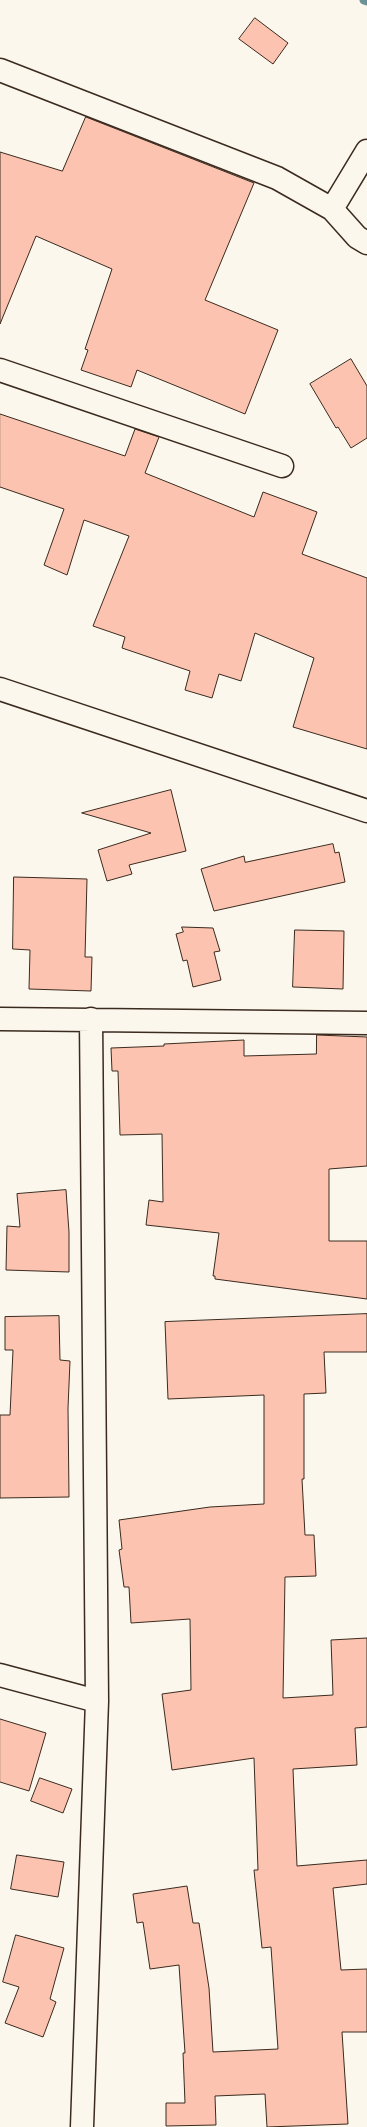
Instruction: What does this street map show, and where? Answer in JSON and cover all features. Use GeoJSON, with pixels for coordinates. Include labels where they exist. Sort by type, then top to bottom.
{"type":"FeatureCollection","features":[{"type":"Feature","properties":{"kind":"street"},"geometry":{"type":"LineString","coordinates":[[0,70],[277,178],[332,210],[357,237],[367,243]]}},
{"type":"Feature","properties":{"kind":"street"},"geometry":{"type":"LineString","coordinates":[[332,210],[367,151]]}},
{"type":"Feature","properties":{"kind":"street"},"geometry":{"type":"LineString","coordinates":[[0,370],[282,466]]}},
{"type":"Feature","properties":{"kind":"street"},"geometry":{"type":"LineString","coordinates":[[0,689],[367,811]]}},
{"type":"Feature","properties":{"kind":"street"},"geometry":{"type":"LineString","coordinates":[[0,1019],[367,1023]]}},
{"type":"Feature","properties":{"kind":"street"},"geometry":{"type":"LineString","coordinates":[[82,2127],[96,1701],[91,1019]]}},
{"type":"Feature","properties":{"kind":"street"},"geometry":{"type":"LineString","coordinates":[[0,1675],[96,1701]]}},
{"type":"Feature","properties":{"kind":"building"},"geometry":{"type":"Polygon","coordinates":[[[255,18],[288,43],[273,64],[239,39],[255,18]]]}},
{"type":"Feature","properties":{"kind":"building"},"geometry":{"type":"Polygon","coordinates":[[[86,117],[254,183],[205,300],[278,330],[245,414],[137,370],[131,387],[81,370],[88,350],[85,349],[112,269],[36,236],[0,324],[0,152],[62,171],[86,117]]]}},
{"type":"Feature","properties":{"kind":"building"},"geometry":{"type":"Polygon","coordinates":[[[351,359],[367,386],[367,438],[351,448],[338,427],[336,428],[310,384],[351,359]]]}},
{"type":"Feature","properties":{"kind":"building"},"geometry":{"type":"Polygon","coordinates":[[[0,414],[125,456],[135,429],[159,437],[145,473],[254,517],[263,492],[317,512],[302,554],[367,578],[367,749],[293,727],[314,658],[255,633],[241,681],[219,674],[212,698],[185,690],[190,671],[122,648],[125,637],[93,626],[129,536],[84,520],[67,575],[44,565],[64,509],[0,487],[0,414]]]}},
{"type":"Feature","properties":{"kind":"building"},"geometry":{"type":"Polygon","coordinates":[[[171,790],[186,851],[129,865],[132,874],[107,881],[98,850],[151,833],[82,813],[171,790]]]}},
{"type":"Feature","properties":{"kind":"building"},"geometry":{"type":"Polygon","coordinates":[[[333,844],[335,853],[339,852],[345,882],[214,911],[201,869],[244,856],[245,862],[333,844]]]}},
{"type":"Feature","properties":{"kind":"building"},"geometry":{"type":"Polygon","coordinates":[[[14,877],[87,879],[85,957],[92,957],[91,991],[29,989],[30,950],[13,949],[14,877]]]}},
{"type":"Feature","properties":{"kind":"building"},"geometry":{"type":"Polygon","coordinates":[[[182,927],[213,928],[220,951],[214,952],[221,980],[193,987],[187,960],[183,961],[176,934],[183,932],[182,927]]]}},
{"type":"Feature","properties":{"kind":"building"},"geometry":{"type":"Polygon","coordinates":[[[295,930],[344,931],[343,989],[293,987],[295,930]]]}},
{"type":"Feature","properties":{"kind":"building"},"geometry":{"type":"Polygon","coordinates":[[[317,1035],[367,1037],[367,1166],[329,1169],[329,1241],[367,1241],[367,1299],[215,1279],[215,1276],[213,1276],[219,1233],[146,1225],[149,1200],[163,1202],[162,1134],[120,1135],[118,1071],[112,1071],[111,1048],[244,1040],[244,1056],[316,1054],[317,1035]]]}},
{"type":"Feature","properties":{"kind":"building"},"geometry":{"type":"Polygon","coordinates":[[[66,1190],[69,1232],[69,1272],[6,1270],[7,1226],[20,1227],[17,1194],[66,1190]]]}},
{"type":"Feature","properties":{"kind":"building"},"geometry":{"type":"Polygon","coordinates":[[[367,1314],[367,1352],[324,1352],[326,1393],[304,1394],[304,1479],[302,1479],[305,1535],[314,1535],[316,1576],[285,1577],[283,1698],[333,1695],[331,1640],[367,1638],[367,1727],[355,1728],[357,1765],[293,1769],[297,1866],[367,1860],[367,1884],[333,1888],[341,1970],[367,1969],[367,2032],[342,2032],[348,2124],[267,2127],[265,2094],[215,2096],[216,2125],[166,2126],[166,2103],[185,2103],[183,2053],[185,2053],[179,1965],[150,1969],[143,1922],[137,1923],[133,1894],[187,1886],[193,1923],[199,1923],[209,1988],[213,2052],[278,2049],[271,1947],[262,1948],[254,1870],[258,1870],[254,1758],[172,1770],[162,1694],[191,1690],[190,1619],[131,1623],[129,1587],[124,1587],[119,1550],[122,1549],[119,1520],[210,1507],[264,1504],[264,1395],[168,1399],[165,1322],[367,1314]]]}},
{"type":"Feature","properties":{"kind":"building"},"geometry":{"type":"Polygon","coordinates":[[[59,1316],[60,1360],[70,1361],[68,1408],[69,1497],[0,1498],[0,1415],[10,1415],[13,1350],[5,1350],[5,1317],[59,1316]]]}},
{"type":"Feature","properties":{"kind":"building"},"geometry":{"type":"Polygon","coordinates":[[[0,1719],[46,1733],[29,1791],[0,1782],[0,1719]]]}},
{"type":"Feature","properties":{"kind":"building"},"geometry":{"type":"Polygon","coordinates":[[[40,1778],[72,1789],[63,1813],[31,1801],[40,1778]]]}},
{"type":"Feature","properties":{"kind":"building"},"geometry":{"type":"Polygon","coordinates":[[[17,1855],[64,1862],[58,1897],[11,1889],[17,1855]]]}},
{"type":"Feature","properties":{"kind":"building"},"geometry":{"type":"Polygon","coordinates":[[[16,1935],[64,1948],[50,1999],[56,2002],[43,2037],[5,2023],[19,1987],[3,1982],[16,1935]]]}}]}
